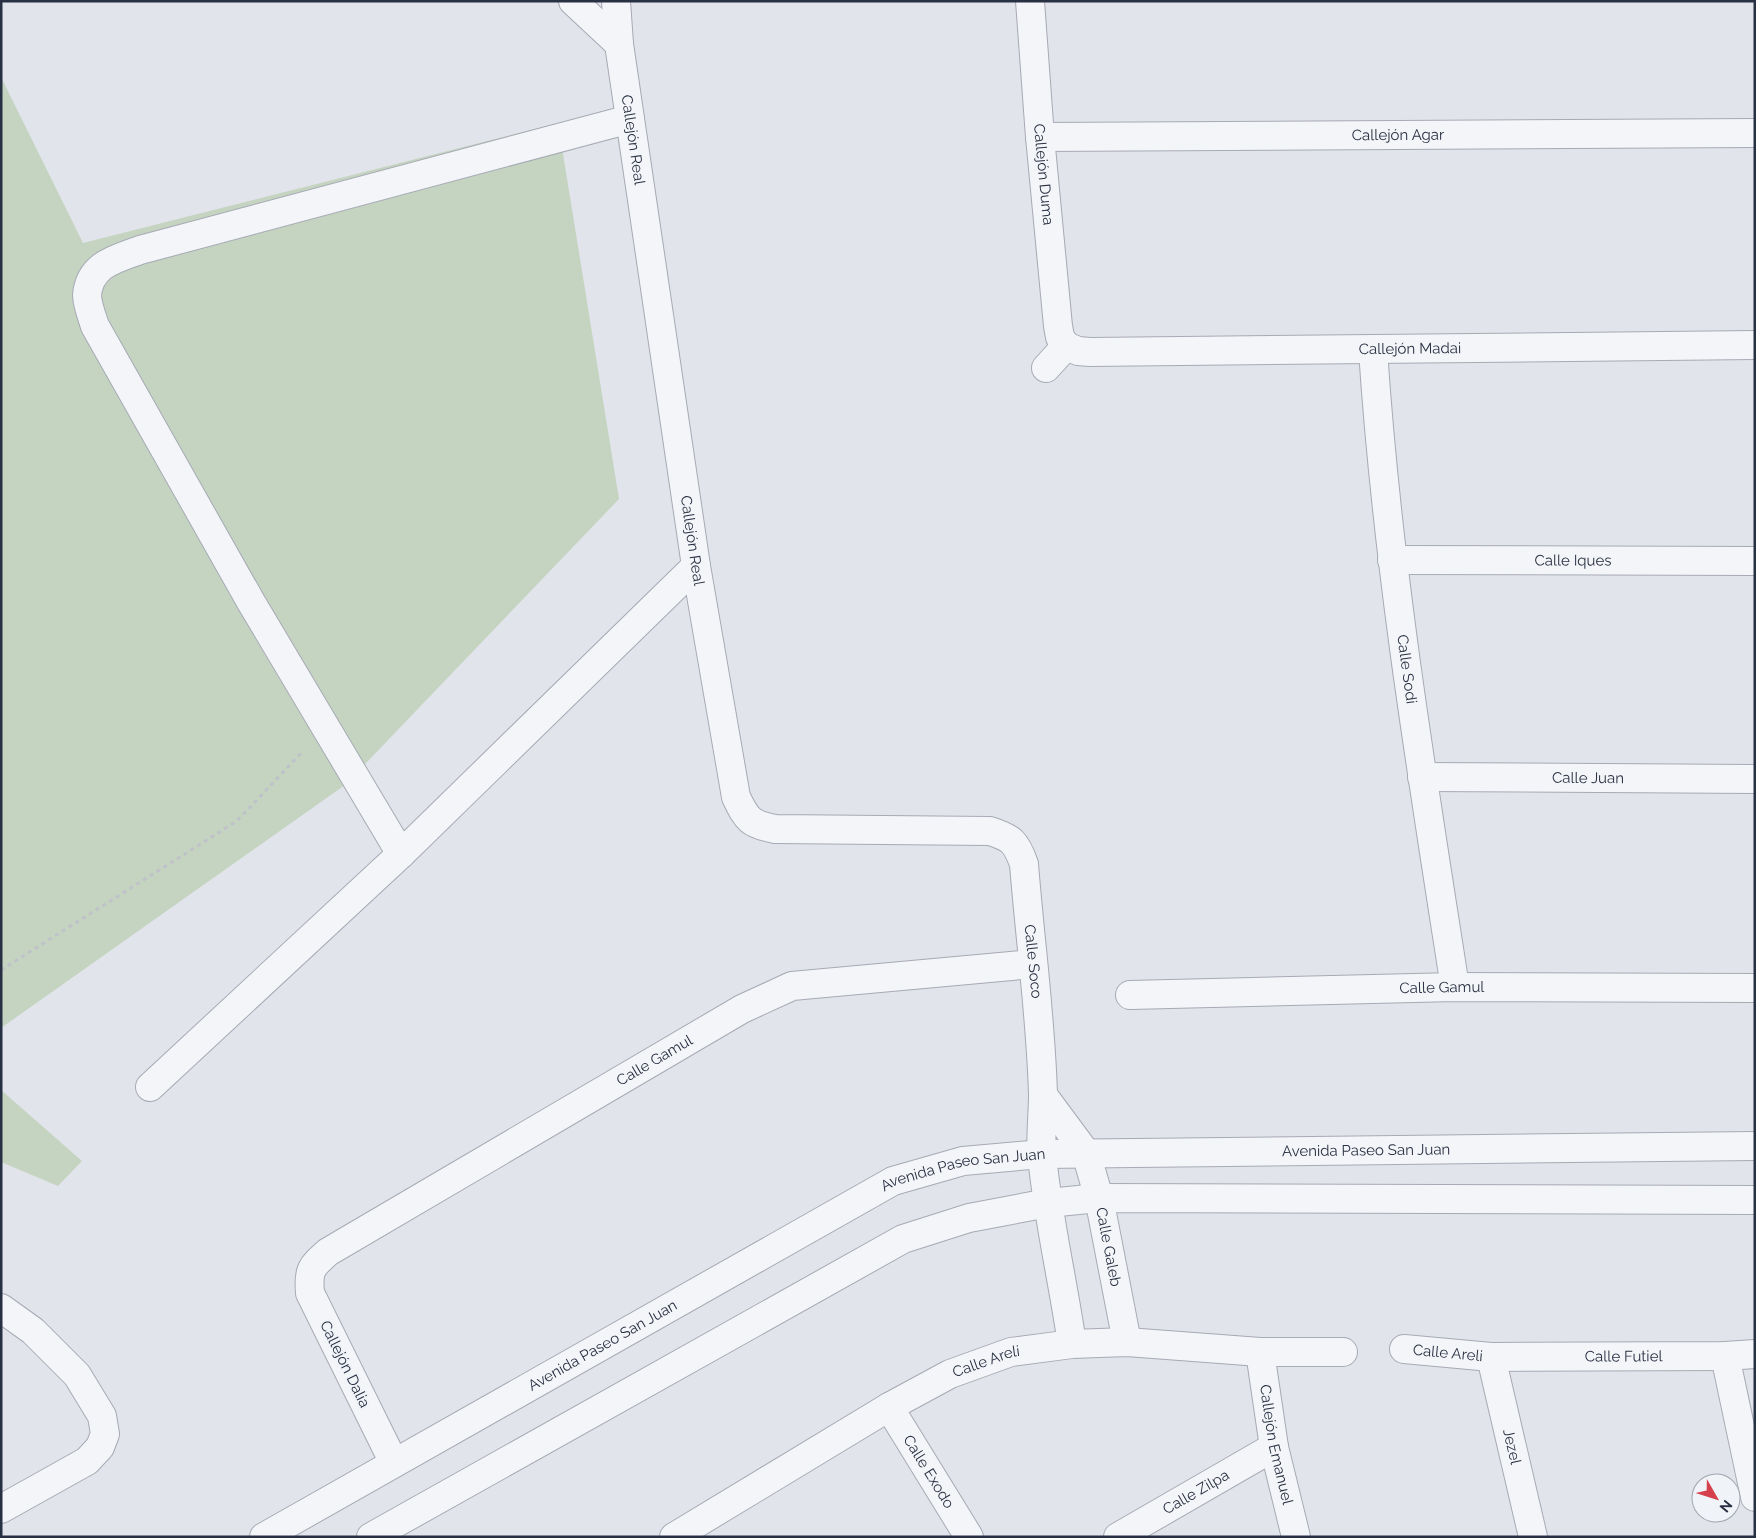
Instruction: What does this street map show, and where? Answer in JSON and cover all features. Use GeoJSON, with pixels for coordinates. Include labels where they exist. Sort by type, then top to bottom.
{"type":"FeatureCollection","features":[{"type":"Feature","properties":{"kind":"street"},"geometry":{"type":"LineString","coordinates":[[573,1],[619,44]]}},
{"type":"Feature","properties":{"kind":"street","name":"Callejón Real"},"geometry":{"type":"LineString","coordinates":[[616,1],[619,44],[696,566],[736,797],[744,814],[756,825],[775,829],[990,831],[1005,836]]}},
{"type":"Feature","properties":{"kind":"street","name":"Callejón Duma"},"geometry":{"type":"LineString","coordinates":[[1030,1],[1040,137],[1058,326],[1060,337],[1066,346]]}},
{"type":"Feature","properties":{"kind":"street"},"geometry":{"type":"LineString","coordinates":[[401,854],[252,602],[95,326],[87,296],[92,277],[106,262],[140,250],[630,119]]}},
{"type":"Feature","properties":{"kind":"street","name":"Callejón Agar"},"geometry":{"type":"LineString","coordinates":[[1040,137],[1755,132]]}},
{"type":"Feature","properties":{"kind":"street","name":"Callejón Madai"},"geometry":{"type":"LineString","coordinates":[[1066,346],[1078,351],[1090,352],[1755,345]]}},
{"type":"Feature","properties":{"kind":"street"},"geometry":{"type":"LineString","coordinates":[[1046,368],[1066,346]]}},
{"type":"Feature","properties":{"kind":"street","name":"Calle Sodi"},"geometry":{"type":"LineString","coordinates":[[1373,350],[1378,434],[1392,560],[1422,777],[1455,987]]}},
{"type":"Feature","properties":{"kind":"street","name":"Calle Iques"},"geometry":{"type":"LineString","coordinates":[[1392,560],[1755,561]]}},
{"type":"Feature","properties":{"kind":"street"},"geometry":{"type":"LineString","coordinates":[[150,1087],[401,854],[696,566]]}},
{"type":"Feature","properties":{"kind":"street","name":"Calle Juan"},"geometry":{"type":"LineString","coordinates":[[1422,777],[1755,779]]}},
{"type":"Feature","properties":{"kind":"street","name":"Calle Soco"},"geometry":{"type":"LineString","coordinates":[[1005,836],[1018,848],[1024,864],[1043,1095],[1042,1154]]}},
{"type":"Feature","properties":{"kind":"street","name":"Calle Gamul"},"geometry":{"type":"LineString","coordinates":[[314,1264],[328,1252],[742,1009],[792,986],[1033,964]]}},
{"type":"Feature","properties":{"kind":"street","name":"Calle Gamul"},"geometry":{"type":"LineString","coordinates":[[1130,995],[1455,987],[1755,988]]}},
{"type":"Feature","properties":{"kind":"street"},"geometry":{"type":"LineString","coordinates":[[1043,1095],[1086,1153]]}},
{"type":"Feature","properties":{"kind":"street","name":"Avenida Paseo San Juan"},"geometry":{"type":"LineString","coordinates":[[264,1537],[302,1528],[394,1463],[893,1181],[963,1161],[1042,1154],[1086,1153],[1755,1146]]}},
{"type":"Feature","properties":{"kind":"street","name":"Calle Galeb"},"geometry":{"type":"LineString","coordinates":[[1086,1153],[1099,1198],[1127,1342]]}},
{"type":"Feature","properties":{"kind":"street"},"geometry":{"type":"LineString","coordinates":[[1042,1154],[1048,1203],[1072,1344]]}},
{"type":"Feature","properties":{"kind":"street"},"geometry":{"type":"LineString","coordinates":[[371,1537],[904,1239],[969,1218],[1048,1203],[1099,1198],[1755,1200]]}},
{"type":"Feature","properties":{"kind":"street","name":"Callejón Dalia"},"geometry":{"type":"LineString","coordinates":[[314,1264],[308,1277],[310,1293],[394,1463]]}},
{"type":"Feature","properties":{"kind":"street"},"geometry":{"type":"LineString","coordinates":[[1,1308],[33,1331],[77,1375],[102,1416],[105,1434],[100,1447],[87,1461],[1,1509]]}},
{"type":"Feature","properties":{"kind":"street","name":"Calle Areli"},"geometry":{"type":"LineString","coordinates":[[674,1537],[889,1407],[950,1374],[1011,1352],[1072,1344],[1127,1342],[1260,1352],[1343,1352]]}},
{"type":"Feature","properties":{"kind":"street","name":"Calle Areli"},"geometry":{"type":"LineString","coordinates":[[1404,1349],[1491,1357]]}},
{"type":"Feature","properties":{"kind":"street","name":"Callejón Emanuel"},"geometry":{"type":"LineString","coordinates":[[1260,1352],[1274,1447],[1296,1537]]}},
{"type":"Feature","properties":{"kind":"street","name":"Calle Futiel"},"geometry":{"type":"LineString","coordinates":[[1491,1357],[1725,1356],[1755,1354]]}},
{"type":"Feature","properties":{"kind":"street"},"geometry":{"type":"LineString","coordinates":[[1725,1356],[1755,1498]]}},
{"type":"Feature","properties":{"kind":"street","name":"Jezel"},"geometry":{"type":"LineString","coordinates":[[1491,1357],[1533,1537]]}},
{"type":"Feature","properties":{"kind":"street","name":"Calle Exodo"},"geometry":{"type":"LineString","coordinates":[[889,1407],[969,1537]]}},
{"type":"Feature","properties":{"kind":"street","name":"Calle Zilpa"},"geometry":{"type":"LineString","coordinates":[[1118,1537],[1274,1447]]}},
{"type":"Feature","properties":{"kind":"path"},"geometry":{"type":"LineString","coordinates":[[1,970],[237,820],[326,727]]}},
{"type":"Feature","properties":{"kind":"green space"},"geometry":{"type":"Polygon","coordinates":[[[1,77],[83,243],[558,123],[619,499],[345,785],[1,1028],[1,77]]]}},
{"type":"Feature","properties":{"kind":"green space"},"geometry":{"type":"Polygon","coordinates":[[[1,1090],[82,1161],[58,1186],[1,1162],[1,1090]]]}}]}
